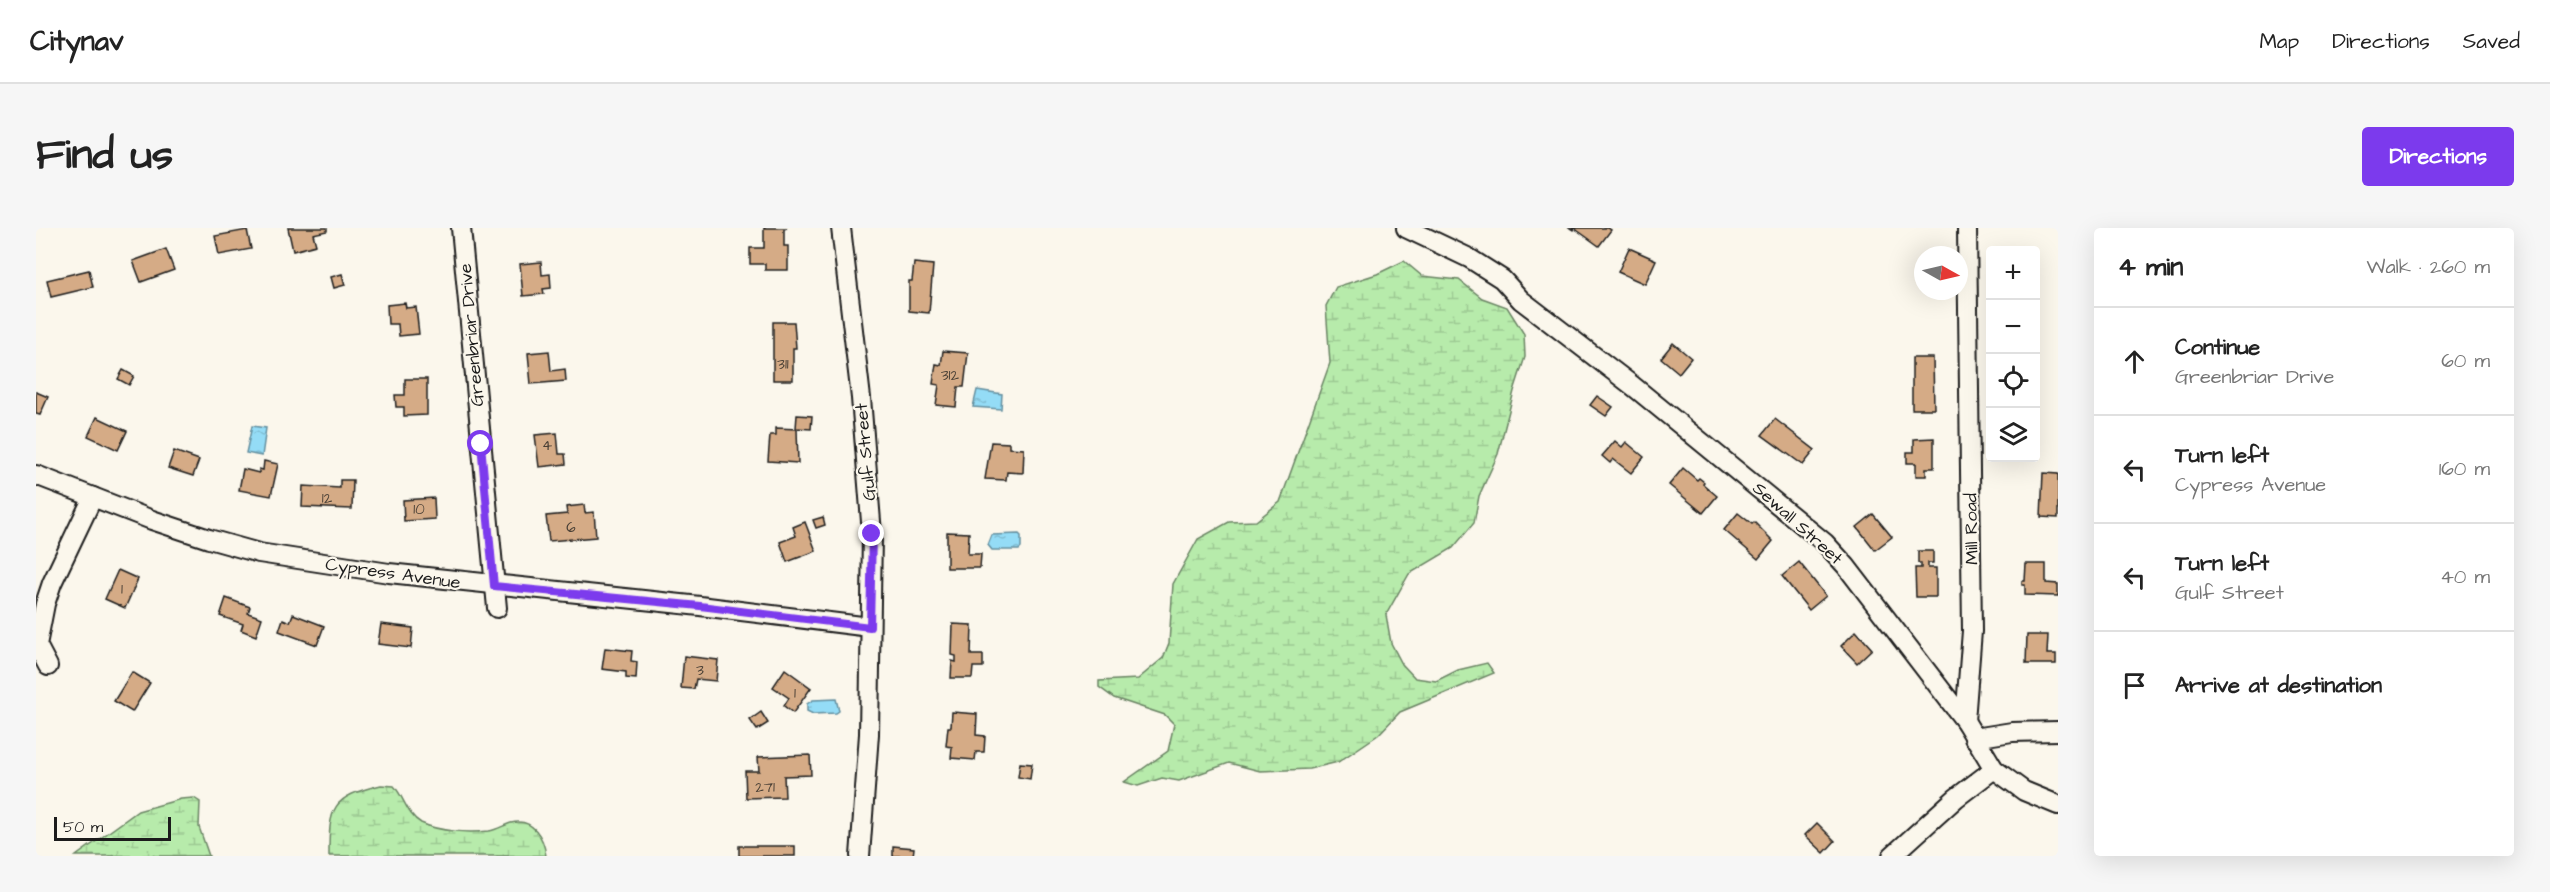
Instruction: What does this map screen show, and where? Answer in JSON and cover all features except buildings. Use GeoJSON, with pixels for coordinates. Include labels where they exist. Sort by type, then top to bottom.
{"type":"FeatureCollection","features":[{"type":"Feature","properties":{"kind":"street","name":"Greenbriar Drive"},"geometry":{"type":"LineString","coordinates":[[461,228],[497,608]]}},
{"type":"Feature","properties":{"kind":"street","name":"Gulf Street"},"geometry":{"type":"LineString","coordinates":[[841,228],[860,387],[872,534],[869,734],[860,856]]}},
{"type":"Feature","properties":{"kind":"street","name":"Sewall Street"},"geometry":{"type":"LineString","coordinates":[[1407,228],[1469,258],[1502,279],[1521,300],[1633,386],[1825,543],[1846,566],[1965,721],[1994,769],[2024,791],[2058,805]]}},
{"type":"Feature","properties":{"kind":"street","name":"Mill Road"},"geometry":{"type":"LineString","coordinates":[[1965,234],[1972,631],[1965,721]]}},
{"type":"Feature","properties":{"kind":"street","name":"Cypress Avenue"},"geometry":{"type":"LineString","coordinates":[[36,474],[208,539],[259,553],[494,586],[700,606],[870,627]]}},
{"type":"Feature","properties":{"kind":"street"},"geometry":{"type":"LineString","coordinates":[[48,666],[37,645],[45,604],[52,583],[93,497]]}},
{"type":"Feature","properties":{"kind":"street"},"geometry":{"type":"LineString","coordinates":[[1974,738],[2012,732],[2058,731]]}},
{"type":"Feature","properties":{"kind":"street"},"geometry":{"type":"LineString","coordinates":[[1892,856],[1956,798],[1994,769]]}},
{"type":"Feature","properties":{"kind":"green space"},"geometry":{"type":"Polygon","coordinates":[[[1404,261],[1422,276],[1459,280],[1482,298],[1507,307],[1524,334],[1525,357],[1498,454],[1479,496],[1474,523],[1453,548],[1409,574],[1386,615],[1391,643],[1402,664],[1415,678],[1436,681],[1458,670],[1487,663],[1494,673],[1400,712],[1378,735],[1338,762],[1309,769],[1260,771],[1229,763],[1179,781],[1162,778],[1138,786],[1124,782],[1168,751],[1174,724],[1165,715],[1114,698],[1099,687],[1099,681],[1138,679],[1163,658],[1169,643],[1173,584],[1198,539],[1229,522],[1256,521],[1280,502],[1330,363],[1326,306],[1336,287],[1377,274],[1404,261]]]}},
{"type":"Feature","properties":{"kind":"green space"},"geometry":{"type":"Polygon","coordinates":[[[381,785],[394,786],[416,820],[437,828],[481,832],[511,823],[525,823],[536,830],[540,836],[546,856],[329,856],[330,826],[336,807],[352,794],[381,785]]]}},
{"type":"Feature","properties":{"kind":"green space"},"geometry":{"type":"Polygon","coordinates":[[[194,798],[200,802],[199,827],[209,856],[76,856],[138,811],[181,799],[194,798]]]}},
{"type":"Feature","properties":{"kind":"water"},"geometry":{"type":"Polygon","coordinates":[[[977,390],[1002,394],[1001,409],[973,407],[977,390]]]}},
{"type":"Feature","properties":{"kind":"water"},"geometry":{"type":"Polygon","coordinates":[[[252,426],[266,428],[262,456],[246,453],[252,426]]]}},
{"type":"Feature","properties":{"kind":"water"},"geometry":{"type":"Polygon","coordinates":[[[1019,534],[1021,548],[1019,550],[992,550],[988,545],[992,535],[1019,534]]]}},
{"type":"Feature","properties":{"kind":"water"},"geometry":{"type":"Polygon","coordinates":[[[836,699],[839,711],[836,713],[813,714],[807,711],[807,704],[813,700],[836,699]]]}},
{"type":"Feature","properties":{"kind":"route"},"geometry":{"type":"LineString","coordinates":[[481,444],[494,586],[700,606],[870,627],[872,534]]}}]}
